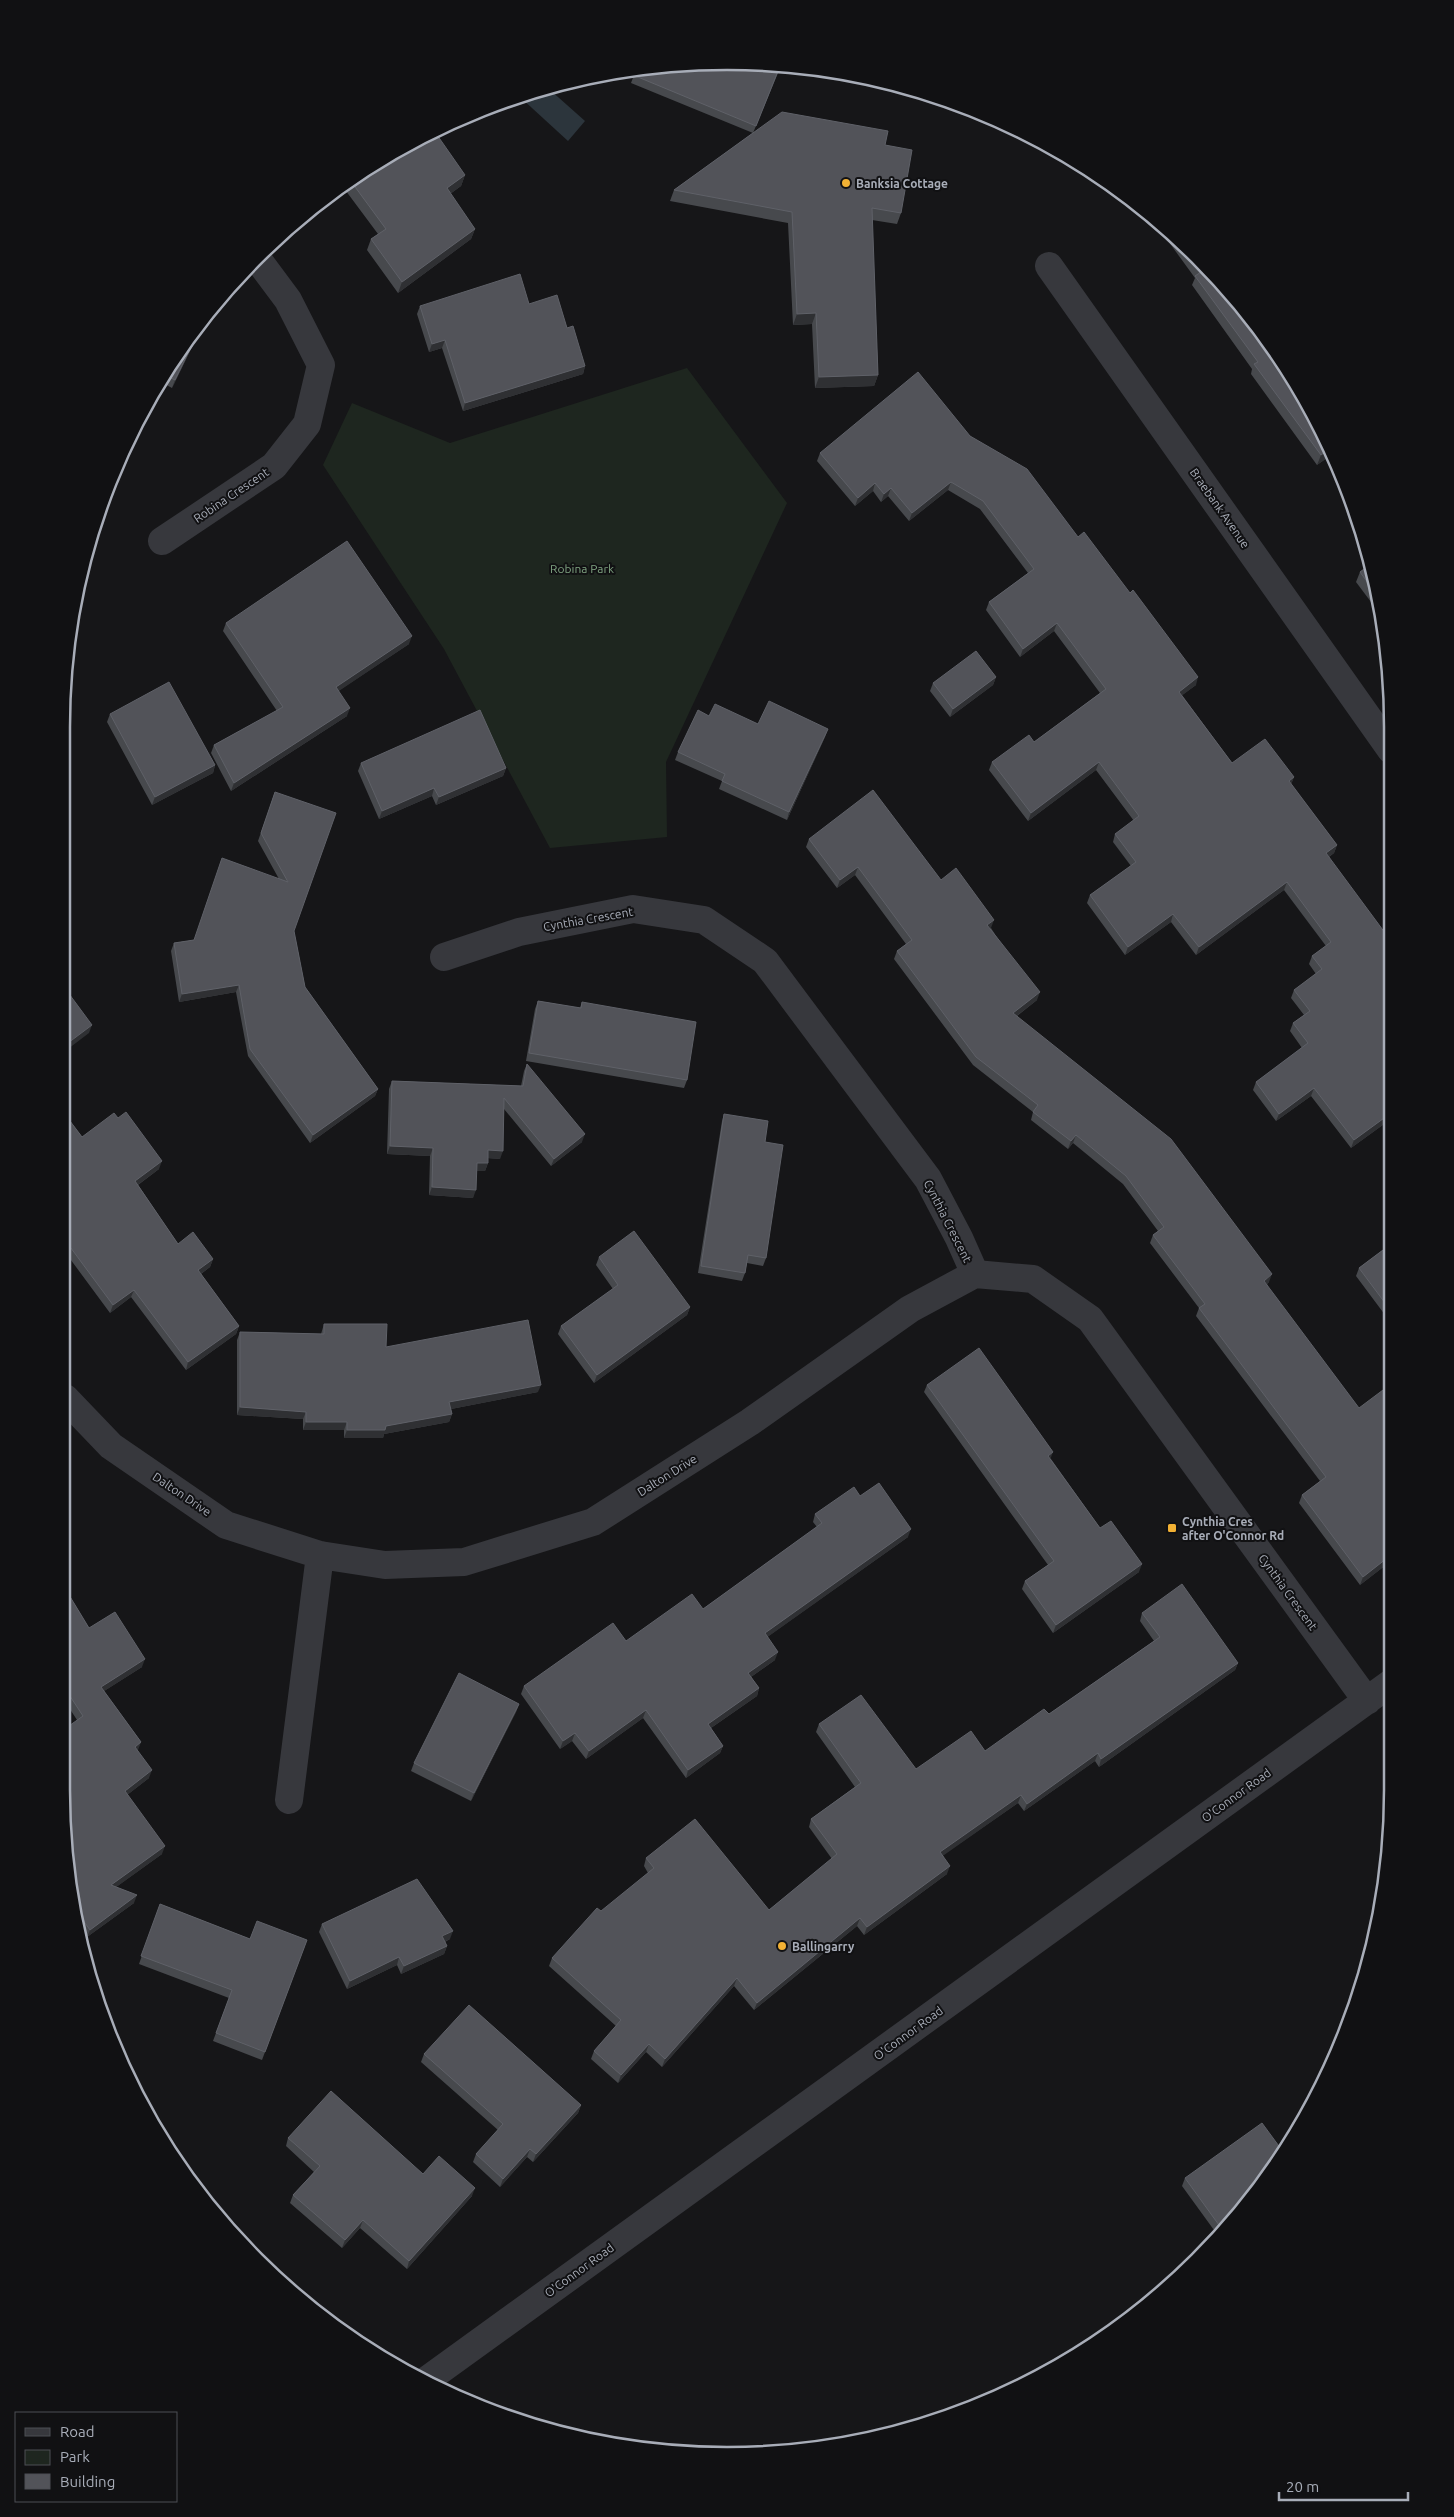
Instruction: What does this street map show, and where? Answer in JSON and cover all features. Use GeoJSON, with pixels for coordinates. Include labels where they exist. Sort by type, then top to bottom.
{"type":"FeatureCollection","features":[{"type":"Feature","properties":{"kind":"street","name":"Robina Crescent"},"geometry":{"type":"LineString","coordinates":[[162,541],[274,466],[307,424],[322,365],[288,300],[261,263]]}},
{"type":"Feature","properties":{"kind":"street","name":"Braebank Avenue"},"geometry":{"type":"LineString","coordinates":[[1049,266],[1384,740]]}},
{"type":"Feature","properties":{"kind":"street","name":"Cynthia Crescent"},"geometry":{"type":"LineString","coordinates":[[444,957],[519,932],[633,909],[704,920],[765,961],[928,1179],[959,1238],[975,1274],[1033,1279],[1090,1319],[1367,1701]]}},
{"type":"Feature","properties":{"kind":"street","name":"Dalton Drive"},"geometry":{"type":"LineString","coordinates":[[70,1403],[111,1446],[226,1525],[320,1555],[384,1565],[464,1562],[593,1522],[750,1422],[910,1309],[975,1274]]}},
{"type":"Feature","properties":{"kind":"street"},"geometry":{"type":"LineString","coordinates":[[289,1800],[320,1555]]}},
{"type":"Feature","properties":{"kind":"street","name":"O'Connor Road"},"geometry":{"type":"LineString","coordinates":[[431,2377],[1384,1688]]}},
{"type":"Feature","properties":{"kind":"green space","name":"Robina Park"},"geometry":{"type":"Polygon","coordinates":[[[687,368],[787,503],[666,762],[667,837],[550,848],[444,649],[323,465],[352,403],[450,443],[687,368]]]}},
{"type":"Feature","properties":{"kind":"shaded area"},"geometry":{"type":"Polygon","coordinates":[[[554,93],[585,121],[568,141],[525,102],[554,93]]]}},
{"type":"Feature","properties":{"kind":"building"},"geometry":{"type":"Polygon","coordinates":[[[684,71],[778,72],[756,126],[637,77],[684,71]]]}},
{"type":"Feature","properties":{"kind":"building"},"geometry":{"type":"Polygon","coordinates":[[[782,112],[888,131],[885,145],[912,150],[901,213],[872,208],[878,375],[819,377],[816,313],[797,314],[792,212],[674,190],[782,112]]]}},
{"type":"Feature","properties":{"kind":"building"},"geometry":{"type":"Polygon","coordinates":[[[438,137],[465,175],[447,188],[475,229],[402,282],[371,239],[386,229],[355,186],[399,158],[438,137]]]}},
{"type":"Feature","properties":{"kind":"building"},"geometry":{"type":"Polygon","coordinates":[[[1201,272],[1248,327],[1273,362],[1316,436],[1324,453],[1321,455],[1254,364],[1258,362],[1195,276],[1201,272]]]}},
{"type":"Feature","properties":{"kind":"building"},"geometry":{"type":"Polygon","coordinates":[[[520,274],[529,304],[557,295],[567,328],[573,326],[585,366],[465,403],[445,340],[432,344],[420,306],[520,274]]]}},
{"type":"Feature","properties":{"kind":"building"},"geometry":{"type":"Polygon","coordinates":[[[190,350],[175,380],[171,378],[190,350]]]}},
{"type":"Feature","properties":{"kind":"building"},"geometry":{"type":"Polygon","coordinates":[[[918,372],[970,436],[1027,469],[1078,537],[1084,532],[1130,593],[1133,590],[1198,677],[1179,692],[1232,763],[1265,739],[1294,777],[1289,781],[1337,845],[1326,853],[1384,932],[1384,1118],[1354,1140],[1314,1088],[1279,1114],[1256,1082],[1308,1043],[1293,1023],[1310,1011],[1294,990],[1322,969],[1312,956],[1331,942],[1287,882],[1199,947],[1173,914],[1128,947],[1090,895],[1136,862],[1115,834],[1139,816],[1099,762],[1031,813],[992,762],[1029,735],[1034,742],[1106,689],[1057,623],[1023,649],[989,602],[1034,569],[983,501],[951,482],[912,513],[891,488],[884,494],[875,483],[858,498],[820,453],[918,372]]]}},
{"type":"Feature","properties":{"kind":"building"},"geometry":{"type":"Polygon","coordinates":[[[347,541],[412,636],[336,687],[350,708],[234,783],[214,745],[283,707],[226,623],[347,541]]]}},
{"type":"Feature","properties":{"kind":"building"},"geometry":{"type":"Polygon","coordinates":[[[1364,569],[1367,582],[1360,572],[1364,569]]]}},
{"type":"Feature","properties":{"kind":"building"},"geometry":{"type":"Polygon","coordinates":[[[976,651],[996,677],[953,709],[933,683],[976,651]]]}},
{"type":"Feature","properties":{"kind":"building"},"geometry":{"type":"Polygon","coordinates":[[[169,682],[215,765],[155,797],[110,714],[169,682]]]}},
{"type":"Feature","properties":{"kind":"building"},"geometry":{"type":"Polygon","coordinates":[[[769,701],[828,729],[789,812],[722,781],[725,774],[678,752],[698,710],[709,716],[715,704],[758,724],[769,701]]]}},
{"type":"Feature","properties":{"kind":"building"},"geometry":{"type":"Polygon","coordinates":[[[480,710],[506,768],[439,797],[434,788],[382,811],[361,763],[480,710]]]}},
{"type":"Feature","properties":{"kind":"building"},"geometry":{"type":"Polygon","coordinates":[[[873,790],[941,880],[956,868],[994,920],[987,925],[1040,992],[1013,1013],[1171,1139],[1272,1274],[1264,1281],[1359,1408],[1384,1389],[1384,1560],[1363,1577],[1302,1495],[1326,1477],[1199,1308],[1205,1304],[1153,1235],[1164,1227],[1126,1176],[1076,1135],[1071,1141],[1033,1112],[1038,1105],[976,1057],[897,951],[912,940],[858,867],[840,880],[809,839],[873,790]]]}},
{"type":"Feature","properties":{"kind":"building"},"geometry":{"type":"Polygon","coordinates":[[[275,792],[336,813],[294,931],[305,987],[378,1089],[313,1135],[250,1049],[239,985],[182,994],[174,943],[194,940],[222,858],[288,882],[261,833],[275,792]]]}},
{"type":"Feature","properties":{"kind":"building"},"geometry":{"type":"Polygon","coordinates":[[[70,995],[92,1025],[70,1042],[70,995]]]}},
{"type":"Feature","properties":{"kind":"building"},"geometry":{"type":"Polygon","coordinates":[[[538,1001],[581,1008],[582,1002],[696,1022],[687,1080],[529,1053],[538,1001]]]}},
{"type":"Feature","properties":{"kind":"building"},"geometry":{"type":"Polygon","coordinates":[[[527,1064],[585,1134],[554,1159],[504,1098],[503,1151],[488,1150],[488,1163],[477,1163],[476,1190],[432,1187],[433,1148],[390,1146],[392,1081],[523,1086],[527,1064]]]}},
{"type":"Feature","properties":{"kind":"building"},"geometry":{"type":"Polygon","coordinates":[[[126,1112],[162,1161],[135,1181],[178,1244],[193,1232],[213,1259],[198,1270],[239,1326],[188,1362],[134,1290],[113,1305],[70,1247],[70,1121],[82,1137],[114,1113],[118,1118],[126,1112]]]}},
{"type":"Feature","properties":{"kind":"building"},"geometry":{"type":"Polygon","coordinates":[[[724,1114],[768,1121],[765,1142],[783,1145],[766,1258],[748,1255],[745,1273],[701,1266],[724,1114]]]}},
{"type":"Feature","properties":{"kind":"building"},"geometry":{"type":"Polygon","coordinates":[[[634,1231],[690,1307],[597,1375],[561,1326],[618,1285],[599,1257],[634,1231]]]}},
{"type":"Feature","properties":{"kind":"building"},"geometry":{"type":"Polygon","coordinates":[[[1384,1249],[1384,1302],[1359,1268],[1384,1249]]]}},
{"type":"Feature","properties":{"kind":"building"},"geometry":{"type":"Polygon","coordinates":[[[528,1320],[541,1385],[449,1402],[452,1414],[386,1426],[385,1430],[347,1430],[347,1422],[306,1422],[306,1412],[240,1407],[240,1332],[324,1334],[324,1324],[387,1324],[386,1347],[528,1320]]]}},
{"type":"Feature","properties":{"kind":"building"},"geometry":{"type":"Polygon","coordinates":[[[979,1348],[1053,1452],[1048,1456],[1100,1528],[1111,1521],[1142,1564],[1056,1625],[1025,1581],[1054,1561],[927,1385],[979,1348]]]}},
{"type":"Feature","properties":{"kind":"building"},"geometry":{"type":"Polygon","coordinates":[[[879,1483],[911,1529],[765,1633],[778,1652],[748,1673],[759,1688],[708,1724],[723,1746],[688,1770],[646,1710],[589,1751],[575,1733],[563,1741],[524,1686],[613,1623],[626,1641],[692,1594],[703,1609],[822,1523],[815,1514],[854,1487],[860,1496],[879,1483]]]}},
{"type":"Feature","properties":{"kind":"building"},"geometry":{"type":"Polygon","coordinates":[[[1182,1584],[1238,1663],[1101,1759],[1098,1753],[1027,1804],[1021,1795],[940,1852],[950,1866],[867,1927],[860,1918],[757,2003],[737,1978],[665,2059],[649,2044],[621,2075],[594,2051],[621,2020],[552,1958],[597,1908],[601,1911],[654,1868],[646,1858],[695,1819],[769,1910],[837,1854],[811,1819],[861,1783],[819,1724],[861,1695],[916,1769],[971,1731],[985,1751],[1044,1709],[1049,1714],[1160,1637],[1142,1613],[1182,1584]]]}},
{"type":"Feature","properties":{"kind":"building"},"geometry":{"type":"Polygon","coordinates":[[[70,1597],[89,1628],[115,1612],[145,1659],[101,1687],[141,1742],[135,1747],[152,1770],[125,1791],[165,1846],[111,1885],[137,1895],[90,1930],[83,1918],[71,1833],[70,1725],[83,1716],[70,1696],[70,1597]]]}},
{"type":"Feature","properties":{"kind":"building"},"geometry":{"type":"Polygon","coordinates":[[[459,1673],[519,1704],[474,1793],[414,1763],[459,1673]]]}},
{"type":"Feature","properties":{"kind":"building"},"geometry":{"type":"Polygon","coordinates":[[[417,1879],[453,1931],[442,1936],[447,1946],[404,1966],[399,1957],[350,1981],[322,1924],[417,1879]]]}},
{"type":"Feature","properties":{"kind":"building"},"geometry":{"type":"Polygon","coordinates":[[[160,1904],[250,1939],[257,1921],[307,1940],[265,2052],[216,2033],[232,1990],[141,1956],[160,1904]]]}},
{"type":"Feature","properties":{"kind":"building"},"geometry":{"type":"Polygon","coordinates":[[[469,2005],[581,2105],[536,2154],[530,2149],[503,2179],[476,2154],[503,2124],[424,2054],[469,2005]]]}},
{"type":"Feature","properties":{"kind":"building"},"geometry":{"type":"Polygon","coordinates":[[[331,2091],[423,2174],[439,2156],[475,2188],[409,2261],[363,2220],[345,2240],[293,2195],[320,2166],[288,2138],[331,2091]]]}},
{"type":"Feature","properties":{"kind":"building"},"geometry":{"type":"Polygon","coordinates":[[[1262,2123],[1279,2146],[1248,2190],[1219,2225],[1185,2178],[1262,2123]]]}},
{"type":"Feature","properties":{"kind":"place","name":"Banksia Cottage"},"geometry":{"type":"Point","coordinates":[846,183]}},
{"type":"Feature","properties":{"kind":"place","name":"Cynthia Cres after O'Connor Rd"},"geometry":{"type":"Point","coordinates":[1172,1528]}},
{"type":"Feature","properties":{"kind":"place","name":"Ballingarry"},"geometry":{"type":"Point","coordinates":[782,1946]}}]}
